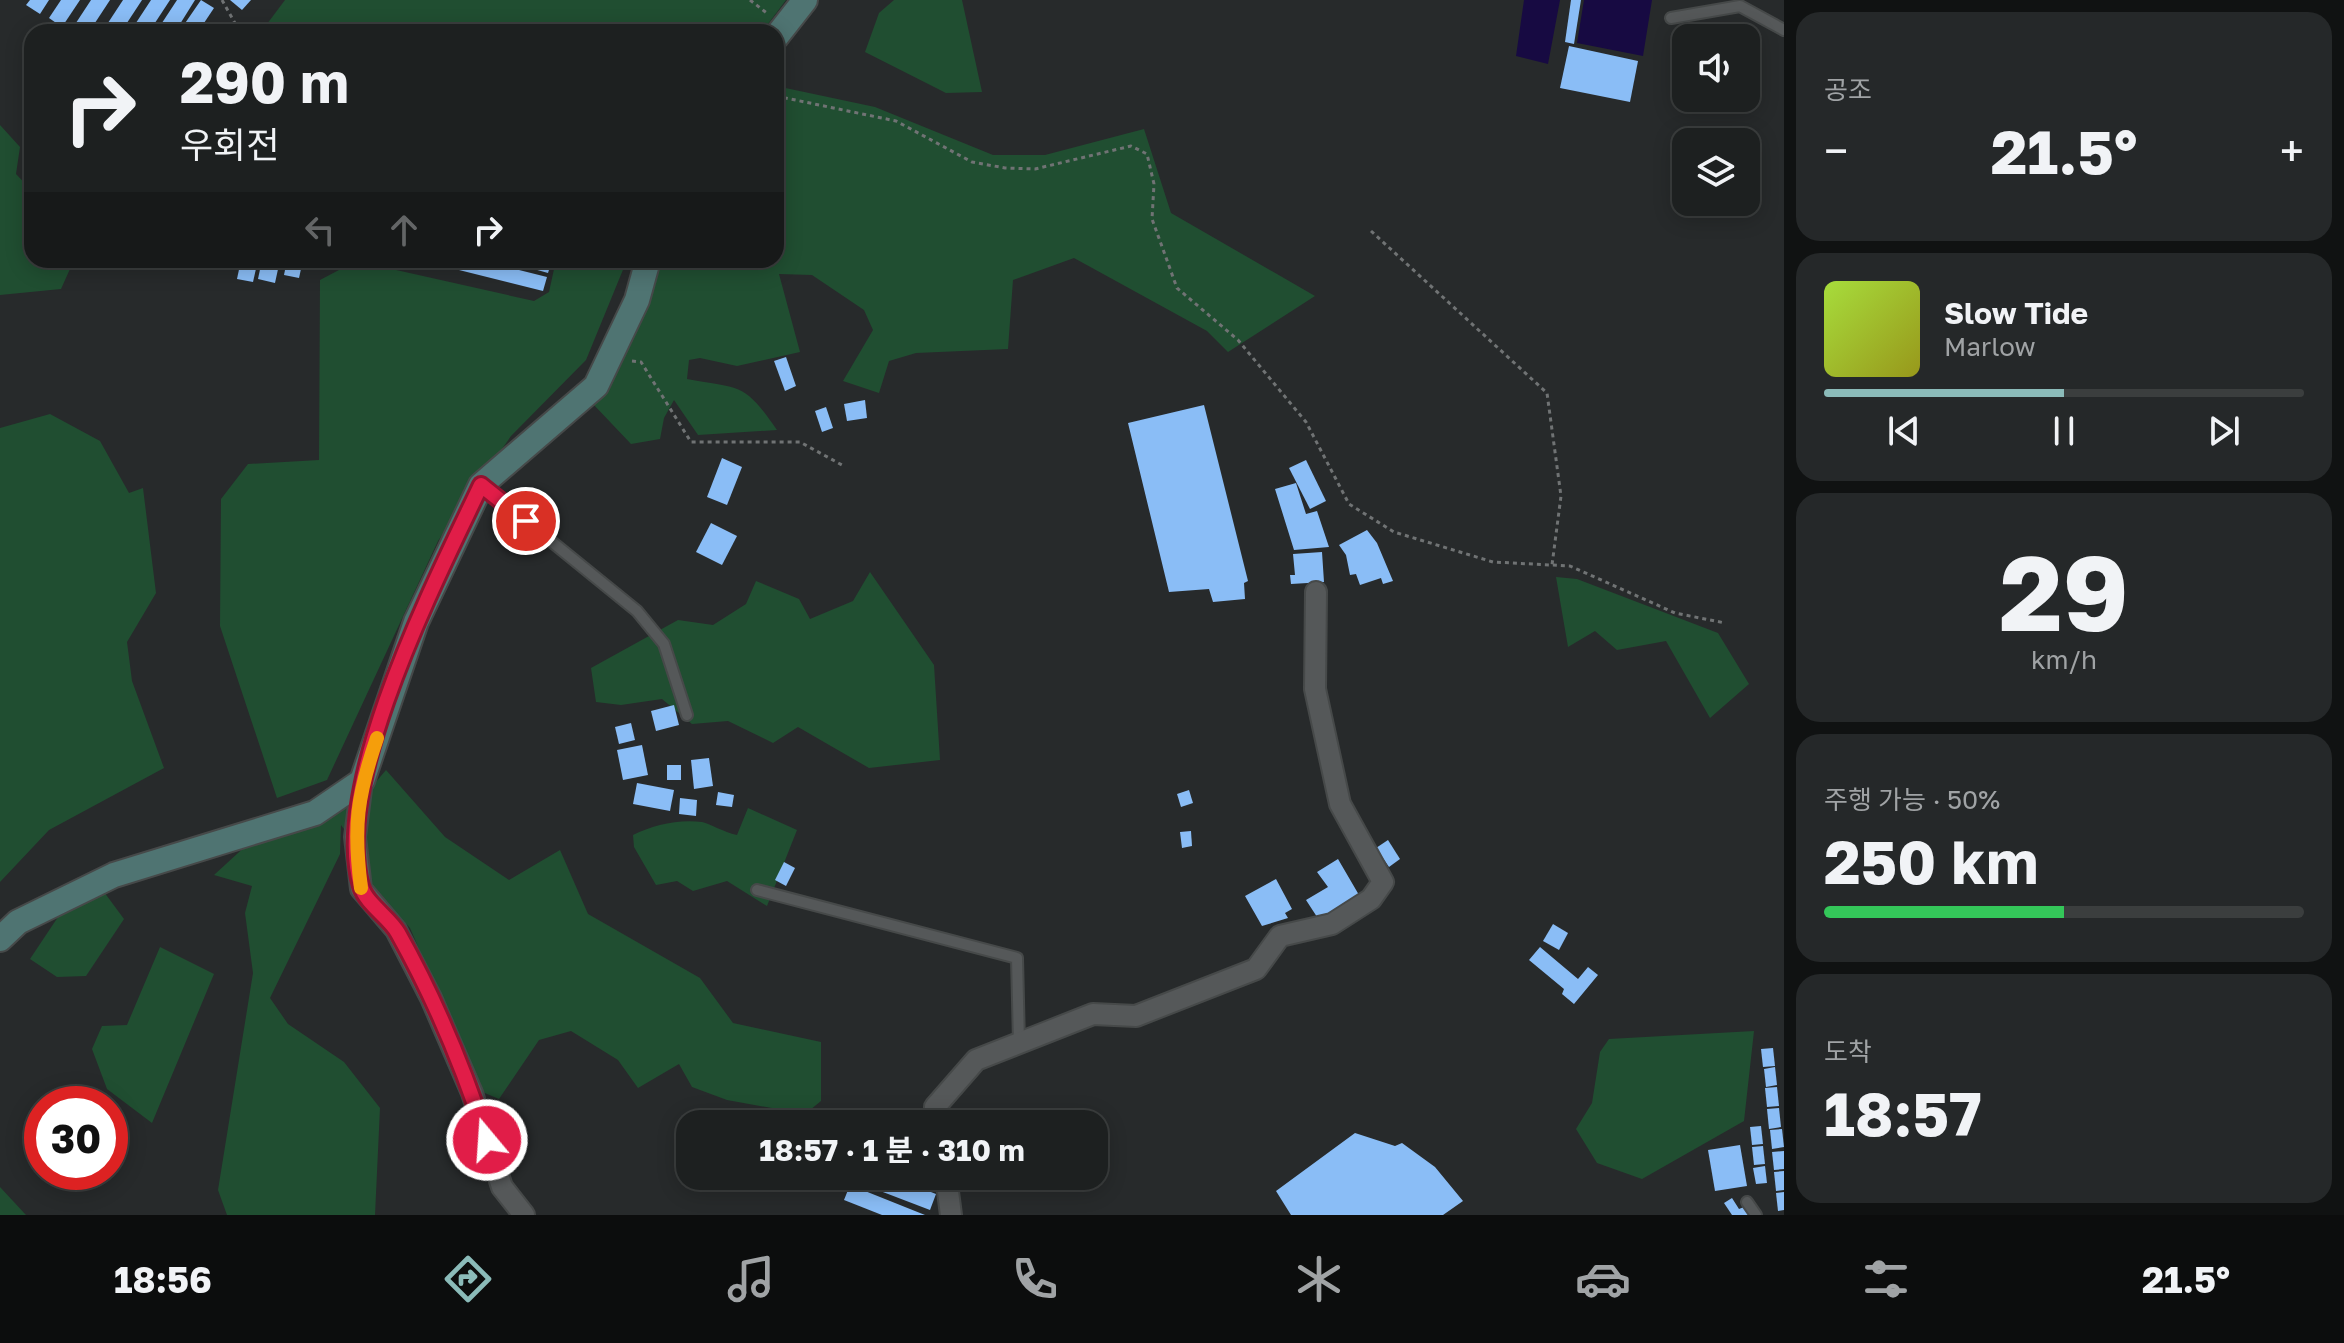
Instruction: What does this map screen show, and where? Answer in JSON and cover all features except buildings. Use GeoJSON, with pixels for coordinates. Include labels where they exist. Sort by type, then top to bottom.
{"type":"FeatureCollection","features":[{"type":"Feature","properties":{"kind":"street"},"geometry":{"type":"LineString","coordinates":[[784,27],[805,0]]}},
{"type":"Feature","properties":{"kind":"street"},"geometry":{"type":"LineString","coordinates":[[524,1215],[502,1187],[472,1093],[431,998],[396,930],[361,889],[355,837],[362,781],[416,622],[481,485],[596,386],[637,300],[646,268]]}},
{"type":"Feature","properties":{"kind":"street"},"geometry":{"type":"LineString","coordinates":[[936,1110],[976,1060],[1093,1014],[1136,1016],[1256,969],[1280,936],[1332,924],[1371,899],[1383,882],[1340,804],[1315,689],[1316,592]]}},
{"type":"Feature","properties":{"kind":"street"},"geometry":{"type":"LineString","coordinates":[[0,939],[9,924],[114,875],[315,813],[362,781]]}},
{"type":"Feature","properties":{"kind":"street"},"geometry":{"type":"LineString","coordinates":[[948,1190],[951,1215]]}},
{"type":"Feature","properties":{"kind":"lane"},"geometry":{"type":"LineString","coordinates":[[1671,18],[1740,6],[1784,30]]}},
{"type":"Feature","properties":{"kind":"lane"},"geometry":{"type":"LineString","coordinates":[[481,485],[637,611],[664,644],[687,715]]}},
{"type":"Feature","properties":{"kind":"lane"},"geometry":{"type":"LineString","coordinates":[[757,890],[936,934],[1017,958],[1019,1043]]}},
{"type":"Feature","properties":{"kind":"lane"},"geometry":{"type":"LineString","coordinates":[[1747,1202],[1756,1215]]}},
{"type":"Feature","properties":{"kind":"path"},"geometry":{"type":"LineString","coordinates":[[222,0],[236,24]]}},
{"type":"Feature","properties":{"kind":"path"},"geometry":{"type":"LineString","coordinates":[[784,98],[896,121],[972,162],[1005,168],[1035,169],[1131,146],[1147,154],[1154,184],[1152,219],[1177,288],[1238,340],[1306,422],[1349,504],[1394,532],[1493,562],[1570,566],[1675,613],[1725,623]]}},
{"type":"Feature","properties":{"kind":"path"},"geometry":{"type":"LineString","coordinates":[[1371,231],[1547,393],[1561,496],[1552,565]]}},
{"type":"Feature","properties":{"kind":"path"},"geometry":{"type":"LineString","coordinates":[[608,360],[641,362],[691,442],[800,442],[842,465]]}},
{"type":"Feature","properties":{"kind":"green space"},"geometry":{"type":"Polygon","coordinates":[[[285,0],[786,0],[768,24],[267,24],[285,0]]]}},
{"type":"Feature","properties":{"kind":"green space"},"geometry":{"type":"Polygon","coordinates":[[[894,0],[962,0],[982,92],[946,93],[865,52],[879,13],[894,0]]]}},
{"type":"Feature","properties":{"kind":"green space"},"geometry":{"type":"Polygon","coordinates":[[[784,88],[875,107],[993,155],[1045,155],[1144,129],[1171,213],[1315,296],[1228,352],[1207,331],[1074,258],[1013,280],[1008,349],[916,353],[889,361],[879,393],[843,381],[873,330],[864,310],[812,275],[779,274],[800,352],[737,366],[700,358],[689,360],[687,379],[740,390],[757,403],[777,430],[698,435],[674,400],[664,418],[660,439],[631,444],[593,404],[626,351],[656,268],[784,268],[784,88]]]}},
{"type":"Feature","properties":{"kind":"green space"},"geometry":{"type":"Polygon","coordinates":[[[0,125],[20,147],[16,174],[24,182],[24,268],[70,268],[61,289],[0,295],[0,125]]]}},
{"type":"Feature","properties":{"kind":"green space"},"geometry":{"type":"Polygon","coordinates":[[[343,268],[387,268],[534,301],[549,292],[554,268],[624,268],[586,360],[511,436],[438,541],[327,780],[277,798],[220,626],[221,499],[248,464],[319,460],[320,280],[343,268]]]}},
{"type":"Feature","properties":{"kind":"green space"},"geometry":{"type":"Polygon","coordinates":[[[50,414],[100,441],[129,493],[143,488],[156,593],[127,642],[132,681],[164,768],[49,830],[0,882],[0,428],[50,414]]]}},
{"type":"Feature","properties":{"kind":"green space"},"geometry":{"type":"Polygon","coordinates":[[[870,572],[934,665],[940,760],[869,768],[798,727],[773,743],[728,721],[692,724],[662,699],[621,705],[596,702],[591,668],[678,620],[713,625],[746,604],[756,581],[799,599],[810,619],[853,601],[870,572]]]}},
{"type":"Feature","properties":{"kind":"green space"},"geometry":{"type":"Polygon","coordinates":[[[1556,577],[1577,579],[1718,633],[1749,684],[1710,718],[1666,641],[1617,650],[1595,631],[1568,647],[1556,577]]]}},
{"type":"Feature","properties":{"kind":"green space"},"geometry":{"type":"Polygon","coordinates":[[[386,770],[445,837],[509,880],[560,850],[588,914],[700,978],[733,1023],[821,1042],[821,1101],[810,1110],[783,1110],[727,1100],[692,1087],[679,1064],[638,1088],[618,1060],[571,1031],[539,1040],[499,1099],[480,1091],[410,928],[371,887],[368,862],[341,825],[340,854],[270,998],[288,1024],[344,1062],[380,1108],[375,1215],[227,1215],[218,1190],[253,973],[245,913],[252,886],[214,875],[250,842],[340,802],[353,809],[386,770]]]}},
{"type":"Feature","properties":{"kind":"green space"},"geometry":{"type":"Polygon","coordinates":[[[748,808],[797,830],[767,906],[727,881],[693,891],[677,881],[656,885],[634,847],[633,835],[675,822],[702,822],[737,835],[748,808]]]}},
{"type":"Feature","properties":{"kind":"green space"},"geometry":{"type":"Polygon","coordinates":[[[104,892],[124,919],[86,976],[57,977],[30,959],[58,917],[104,892]]]}},
{"type":"Feature","properties":{"kind":"green space"},"geometry":{"type":"Polygon","coordinates":[[[160,947],[214,974],[152,1123],[128,1105],[128,1086],[106,1086],[92,1049],[102,1026],[127,1025],[160,947]]]}},
{"type":"Feature","properties":{"kind":"green space"},"geometry":{"type":"Polygon","coordinates":[[[1754,1031],[1744,1121],[1642,1179],[1597,1163],[1576,1129],[1592,1103],[1600,1052],[1609,1039],[1754,1031]]]}},
{"type":"Feature","properties":{"kind":"green space"},"geometry":{"type":"Polygon","coordinates":[[[0,1187],[26,1215],[0,1215],[0,1187]]]}},
{"type":"Feature","properties":{"kind":"shaded area"},"geometry":{"type":"Polygon","coordinates":[[[1524,0],[1560,0],[1548,64],[1516,56],[1524,0]]]}},
{"type":"Feature","properties":{"kind":"shaded area"},"geometry":{"type":"Polygon","coordinates":[[[1584,0],[1652,0],[1643,56],[1577,43],[1584,0]]]}},
{"type":"Feature","properties":{"kind":"slow traffic"},"geometry":{"type":"LineString","coordinates":[[361,888],[355,837],[362,781],[377,738]]}},
{"type":"Feature","properties":{"kind":"route"},"geometry":{"type":"LineString","coordinates":[[487,1140],[472,1093],[431,998],[396,930],[361,889],[355,837],[362,781],[416,622],[481,485],[526,521]]}}]}
